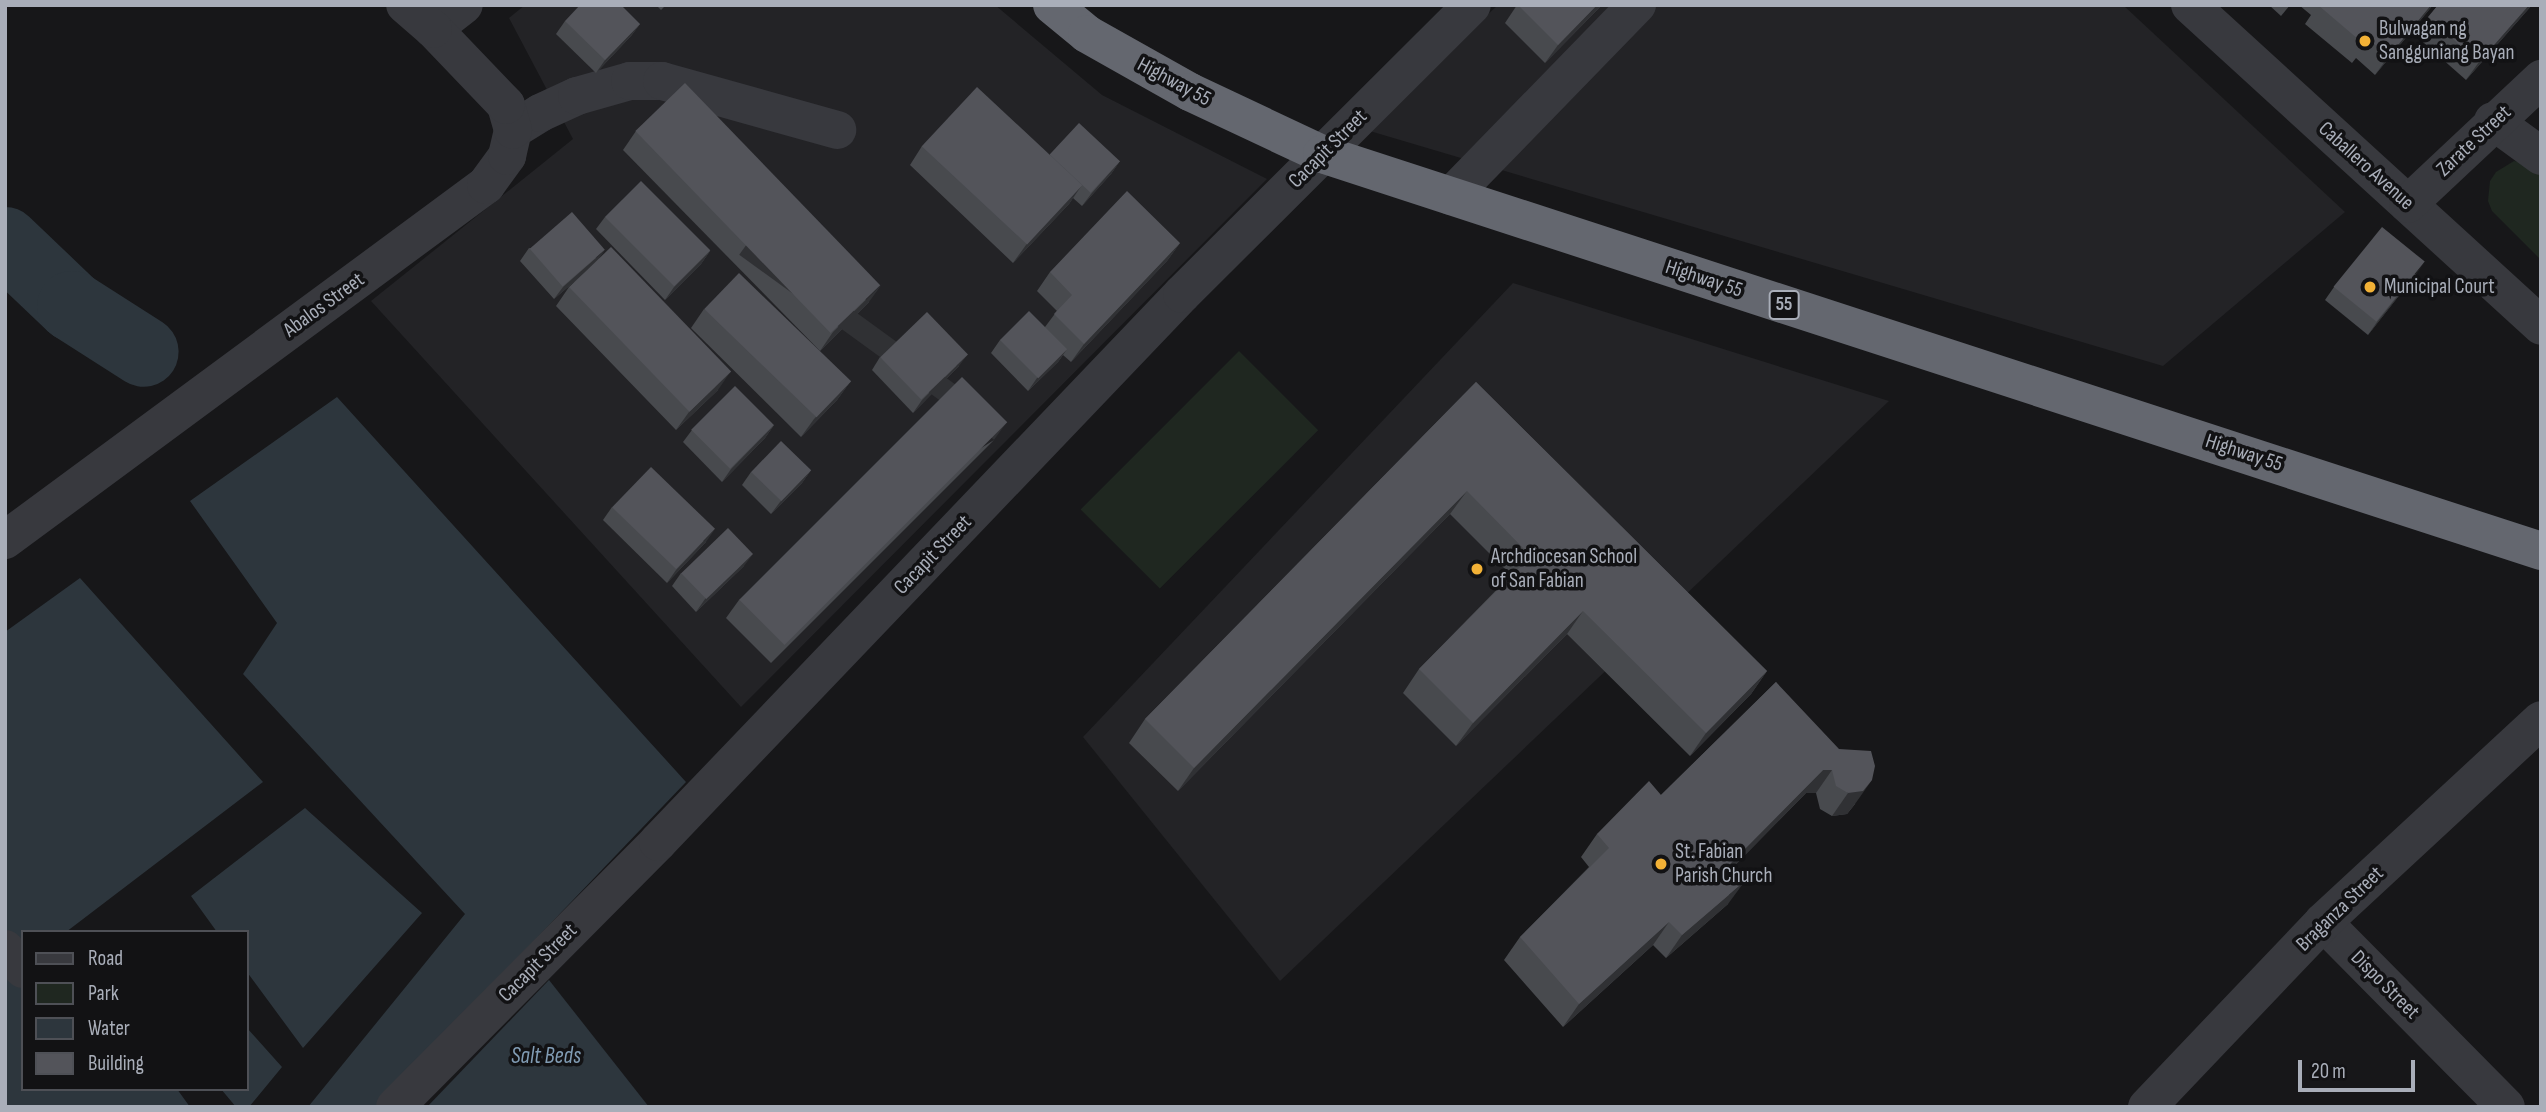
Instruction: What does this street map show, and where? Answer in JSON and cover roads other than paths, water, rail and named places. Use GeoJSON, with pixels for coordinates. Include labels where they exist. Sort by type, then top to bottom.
{"type":"FeatureCollection","features":[{"type":"Feature","properties":{"kind":"highway","name":"Highway 55"},"geometry":{"type":"LineString","coordinates":[[1052,5],[1087,33],[1178,86],[1322,154],[2541,551]]}},
{"type":"Feature","properties":{"kind":"street"},"geometry":{"type":"LineString","coordinates":[[464,5],[419,17],[506,105],[513,130],[540,113],[577,96],[630,81],[662,81],[837,130]]}},
{"type":"Feature","properties":{"kind":"street","name":"Cacapit Street"},"geometry":{"type":"LineString","coordinates":[[395,1107],[658,842],[1182,294],[1472,5]]}},
{"type":"Feature","properties":{"kind":"street"},"geometry":{"type":"LineString","coordinates":[[1451,196],[1637,5]]}},
{"type":"Feature","properties":{"kind":"street","name":"Caballero Avenue"},"geometry":{"type":"LineString","coordinates":[[2190,5],[2541,326]]}},
{"type":"Feature","properties":{"kind":"street","name":"Zarate Street"},"geometry":{"type":"LineString","coordinates":[[2408,204],[2493,121],[2541,79]]}},
{"type":"Feature","properties":{"kind":"street"},"geometry":{"type":"LineString","coordinates":[[2493,121],[2541,156]]}},
{"type":"Feature","properties":{"kind":"street","name":"Abalos Street"},"geometry":{"type":"LineString","coordinates":[[5,540],[486,185],[508,156],[513,130]]}},
{"type":"Feature","properties":{"kind":"street","name":"Braganza Street"},"geometry":{"type":"LineString","coordinates":[[2147,1107],[2323,922],[2541,720]]}},
{"type":"Feature","properties":{"kind":"street","name":"Dispo Street"},"geometry":{"type":"LineString","coordinates":[[2323,922],[2506,1107]]}},
{"type":"Feature","properties":{"kind":"street"},"geometry":{"type":"LineString","coordinates":[[5,949],[21,967]]}},
{"type":"Feature","properties":{"kind":"water"},"geometry":{"type":"Polygon","coordinates":[[[337,397],[686,782],[375,1107],[308,1107],[465,914],[243,674],[277,623],[190,501],[337,397]]]}},
{"type":"Feature","properties":{"kind":"water"},"geometry":{"type":"Polygon","coordinates":[[[80,578],[263,782],[69,930],[21,930],[21,1091],[178,1091],[190,1107],[5,1107],[5,632],[80,578]]]}},
{"type":"Feature","properties":{"kind":"water"},"geometry":{"type":"Polygon","coordinates":[[[305,808],[422,913],[303,1048],[248,973],[248,930],[216,930],[191,896],[305,808]]]}},
{"type":"Feature","properties":{"kind":"water","name":"Salt Beds"},"geometry":{"type":"Polygon","coordinates":[[[549,980],[649,1107],[427,1107],[549,980]]]}},
{"type":"Feature","properties":{"kind":"water"},"geometry":{"type":"Polygon","coordinates":[[[248,1029],[282,1067],[249,1107],[236,1107],[223,1091],[248,1091],[248,1029]]]}},
{"type":"Feature","properties":{"kind":"waterway"},"geometry":{"type":"LineString","coordinates":[[5,242],[72,306],[144,352]]}},
{"type":"Feature","properties":{"kind":"place","name":"Bulwagan ng Sangguniang Bayan"},"geometry":{"type":"Point","coordinates":[2365,41]}},
{"type":"Feature","properties":{"kind":"place","name":"Municipal Court"},"geometry":{"type":"Point","coordinates":[2370,287]}},
{"type":"Feature","properties":{"kind":"place","name":"Archdiocesan School of San Fabian"},"geometry":{"type":"Point","coordinates":[1477,569]}},
{"type":"Feature","properties":{"kind":"place","name":"St. Fabian Parish Church"},"geometry":{"type":"Point","coordinates":[1661,864]}}]}
